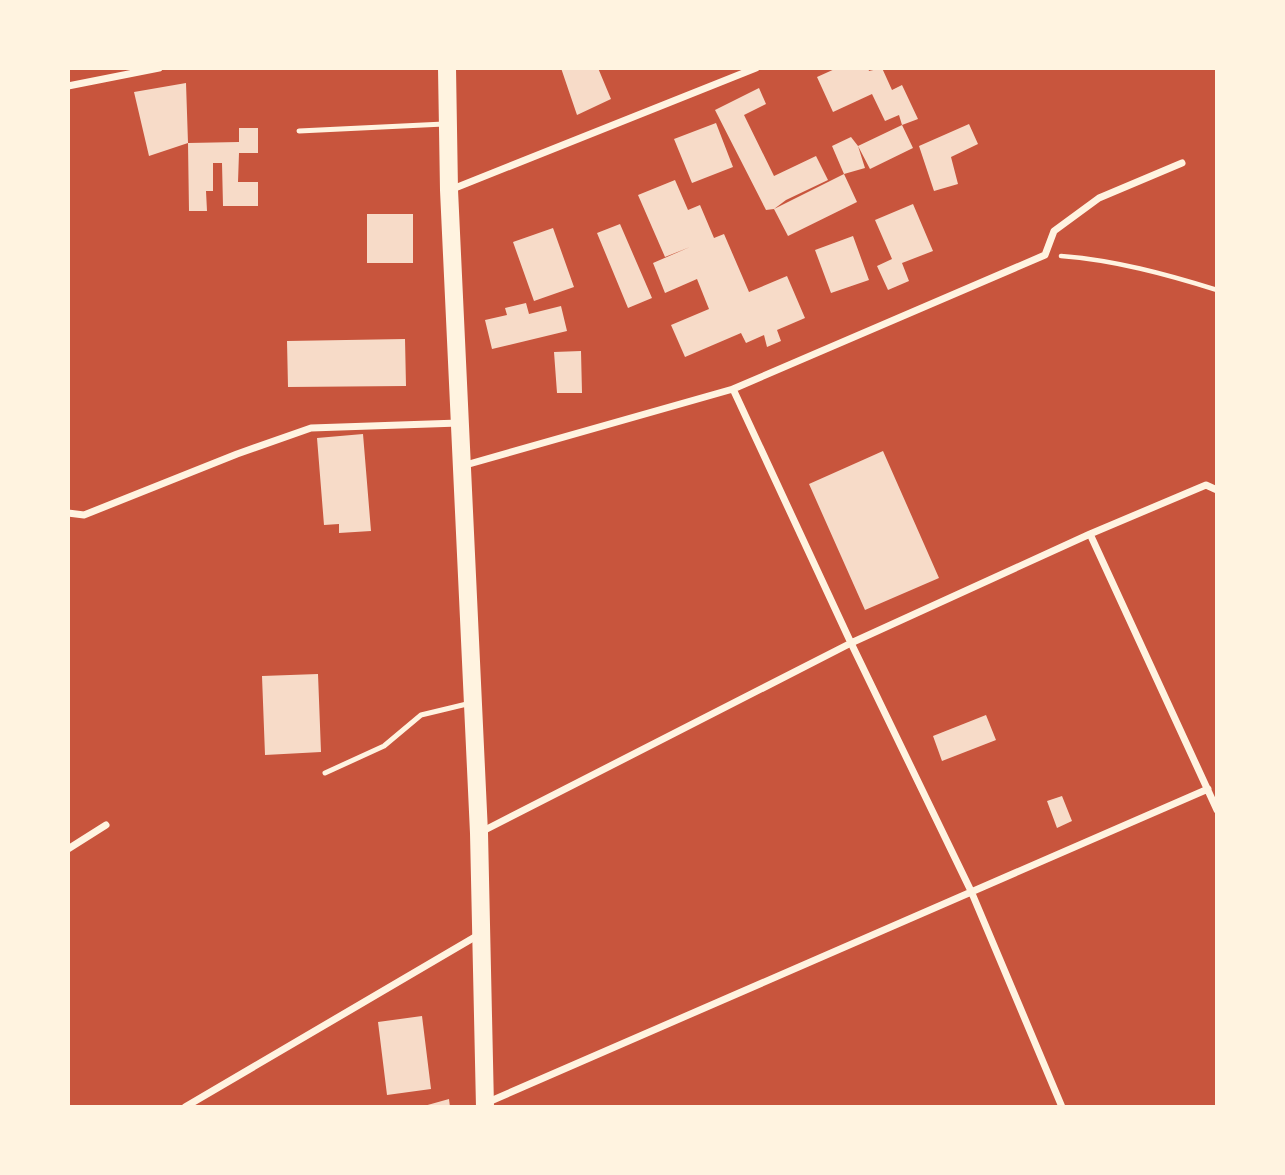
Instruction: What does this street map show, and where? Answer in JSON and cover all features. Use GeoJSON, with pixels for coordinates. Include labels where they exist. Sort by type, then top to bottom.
{"type":"FeatureCollection","features":[{"type":"Feature","properties":{"kind":"main road"},"geometry":{"type":"LineString","coordinates":[[447,68],[449,190],[479,833],[485,1105]]}},
{"type":"Feature","properties":{"kind":"street"},"geometry":{"type":"LineString","coordinates":[[68,86],[159,68]]}},
{"type":"Feature","properties":{"kind":"street"},"geometry":{"type":"LineString","coordinates":[[449,190],[756,68]]}},
{"type":"Feature","properties":{"kind":"street"},"geometry":{"type":"LineString","coordinates":[[462,466],[733,389],[1045,255],[1054,231],[1099,198],[1182,163]]}},
{"type":"Feature","properties":{"kind":"street"},"geometry":{"type":"LineString","coordinates":[[733,389],[851,643],[971,891],[1062,1107]]}},
{"type":"Feature","properties":{"kind":"street"},"geometry":{"type":"LineString","coordinates":[[68,513],[84,515],[237,454],[311,428],[460,423]]}},
{"type":"Feature","properties":{"kind":"street"},"geometry":{"type":"LineString","coordinates":[[479,833],[851,643],[1090,534],[1206,485],[1217,490]]}},
{"type":"Feature","properties":{"kind":"street"},"geometry":{"type":"LineString","coordinates":[[1090,534],[1217,810]]}},
{"type":"Feature","properties":{"kind":"street"},"geometry":{"type":"LineString","coordinates":[[485,1105],[1208,789]]}},
{"type":"Feature","properties":{"kind":"street"},"geometry":{"type":"LineString","coordinates":[[68,849],[106,825]]}},
{"type":"Feature","properties":{"kind":"street"},"geometry":{"type":"LineString","coordinates":[[185,1107],[481,934]]}},
{"type":"Feature","properties":{"kind":"lane"},"geometry":{"type":"LineString","coordinates":[[299,131],[448,124]]}},
{"type":"Feature","properties":{"kind":"lane"},"geometry":{"type":"LineString","coordinates":[[325,773],[384,747],[421,715],[472,702]]}},
{"type":"Feature","properties":{"kind":"path"},"geometry":{"type":"LineString","coordinates":[[1045,255],[1091,258],[1162,273],[1217,290]]}},
{"type":"Feature","properties":{"kind":"building"},"geometry":{"type":"Polygon","coordinates":[[[561,68],[598,68],[611,99],[577,115],[561,68]]]}},
{"type":"Feature","properties":{"kind":"building"},"geometry":{"type":"Polygon","coordinates":[[[837,68],[868,68],[869,71],[882,68],[892,90],[902,85],[918,119],[902,125],[899,115],[885,121],[872,94],[833,112],[817,77],[837,68]]]}},
{"type":"Feature","properties":{"kind":"building"},"geometry":{"type":"Polygon","coordinates":[[[186,83],[188,143],[149,156],[134,92],[186,83]]]}},
{"type":"Feature","properties":{"kind":"building"},"geometry":{"type":"Polygon","coordinates":[[[759,88],[766,104],[744,115],[774,176],[816,156],[828,180],[786,200],[774,209],[766,210],[715,110],[759,88]]]}},
{"type":"Feature","properties":{"kind":"building"},"geometry":{"type":"Polygon","coordinates":[[[716,123],[733,167],[692,183],[674,139],[716,123]]]}},
{"type":"Feature","properties":{"kind":"building"},"geometry":{"type":"Polygon","coordinates":[[[969,124],[978,144],[951,157],[958,184],[934,191],[919,146],[969,124]]]}},
{"type":"Feature","properties":{"kind":"building"},"geometry":{"type":"Polygon","coordinates":[[[902,125],[913,148],[870,169],[858,146],[902,125]]]}},
{"type":"Feature","properties":{"kind":"building"},"geometry":{"type":"Polygon","coordinates":[[[239,128],[258,128],[258,153],[239,153],[238,182],[258,182],[258,206],[223,206],[222,163],[213,163],[213,191],[206,191],[207,211],[189,211],[188,143],[239,142],[239,128]]]}},
{"type":"Feature","properties":{"kind":"building"},"geometry":{"type":"Polygon","coordinates":[[[851,137],[858,146],[865,168],[844,174],[832,146],[851,137]]]}},
{"type":"Feature","properties":{"kind":"building"},"geometry":{"type":"Polygon","coordinates":[[[844,174],[857,202],[788,236],[774,209],[844,174]]]}},
{"type":"Feature","properties":{"kind":"building"},"geometry":{"type":"Polygon","coordinates":[[[675,180],[688,210],[700,205],[714,238],[724,234],[749,292],[787,276],[805,318],[777,330],[781,341],[767,347],[764,335],[746,343],[741,333],[685,357],[671,325],[709,309],[697,279],[665,293],[653,263],[690,247],[665,257],[638,195],[675,180]]]}},
{"type":"Feature","properties":{"kind":"building"},"geometry":{"type":"Polygon","coordinates":[[[913,204],[933,251],[902,263],[909,281],[888,290],[877,266],[892,259],[875,220],[913,204]]]}},
{"type":"Feature","properties":{"kind":"building"},"geometry":{"type":"Polygon","coordinates":[[[367,214],[413,214],[413,263],[367,263],[367,214]]]}},
{"type":"Feature","properties":{"kind":"building"},"geometry":{"type":"Polygon","coordinates":[[[620,224],[652,298],[628,308],[597,233],[620,224]]]}},
{"type":"Feature","properties":{"kind":"building"},"geometry":{"type":"Polygon","coordinates":[[[553,228],[574,287],[534,301],[513,242],[553,228]]]}},
{"type":"Feature","properties":{"kind":"building"},"geometry":{"type":"Polygon","coordinates":[[[853,236],[869,280],[831,293],[815,250],[853,236]]]}},
{"type":"Feature","properties":{"kind":"building"},"geometry":{"type":"Polygon","coordinates":[[[526,303],[529,314],[561,306],[567,331],[492,349],[485,320],[507,315],[505,308],[526,303]]]}},
{"type":"Feature","properties":{"kind":"building"},"geometry":{"type":"Polygon","coordinates":[[[405,339],[406,386],[288,387],[287,341],[405,339]]]}},
{"type":"Feature","properties":{"kind":"building"},"geometry":{"type":"Polygon","coordinates":[[[581,351],[582,393],[557,393],[554,352],[581,351]]]}},
{"type":"Feature","properties":{"kind":"building"},"geometry":{"type":"Polygon","coordinates":[[[363,434],[371,531],[339,533],[339,524],[324,525],[317,438],[363,434]]]}},
{"type":"Feature","properties":{"kind":"building"},"geometry":{"type":"Polygon","coordinates":[[[883,451],[939,578],[865,610],[809,484],[883,451]]]}},
{"type":"Feature","properties":{"kind":"building"},"geometry":{"type":"Polygon","coordinates":[[[318,674],[321,752],[265,755],[262,676],[318,674]]]}},
{"type":"Feature","properties":{"kind":"building"},"geometry":{"type":"Polygon","coordinates":[[[986,715],[996,740],[942,761],[933,736],[986,715]]]}},
{"type":"Feature","properties":{"kind":"building"},"geometry":{"type":"Polygon","coordinates":[[[1062,796],[1072,821],[1057,828],[1047,801],[1062,796]]]}},
{"type":"Feature","properties":{"kind":"building"},"geometry":{"type":"Polygon","coordinates":[[[422,1016],[431,1089],[387,1095],[378,1022],[422,1016]]]}},
{"type":"Feature","properties":{"kind":"building"},"geometry":{"type":"Polygon","coordinates":[[[449,1099],[450,1107],[424,1107],[424,1106],[449,1099]]]}}]}
